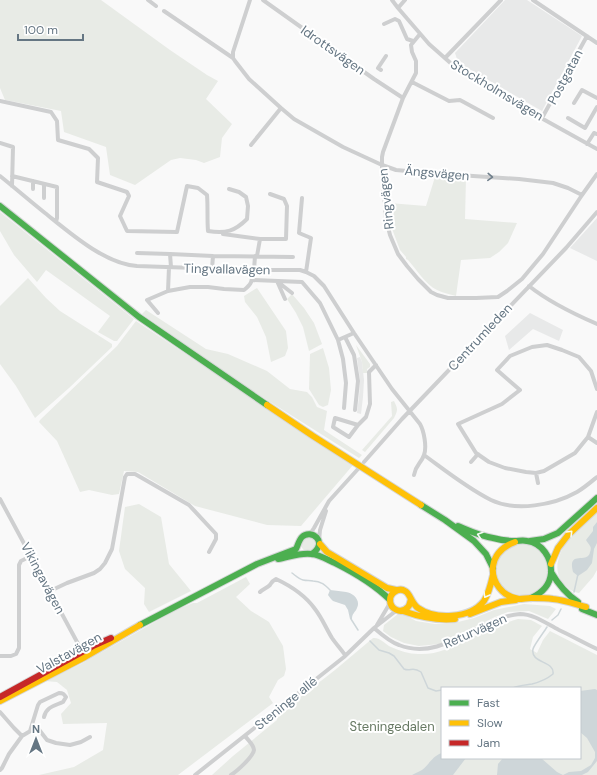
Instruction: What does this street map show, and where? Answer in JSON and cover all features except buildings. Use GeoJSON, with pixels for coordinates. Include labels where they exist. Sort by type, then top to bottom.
{"type":"FeatureCollection","features":[{"type":"Feature","properties":{"kind":"street"},"geometry":{"type":"LineString","coordinates":[[148,0],[156,6]]}},
{"type":"Feature","properties":{"kind":"street"},"geometry":{"type":"LineString","coordinates":[[233,58],[233,52],[250,0]]}},
{"type":"Feature","properties":{"kind":"street","name":"Idrottsvägen"},"geometry":{"type":"LineString","coordinates":[[263,0],[403,98]]}},
{"type":"Feature","properties":{"kind":"street","name":"Stockholmsvägen"},"geometry":{"type":"LineString","coordinates":[[392,0],[429,44],[455,67],[597,149]]}},
{"type":"Feature","properties":{"kind":"street"},"geometry":{"type":"LineString","coordinates":[[398,8],[405,0]]}},
{"type":"Feature","properties":{"kind":"street"},"geometry":{"type":"LineString","coordinates":[[445,58],[501,0]]}},
{"type":"Feature","properties":{"kind":"street"},"geometry":{"type":"LineString","coordinates":[[533,0],[597,42]]}},
{"type":"Feature","properties":{"kind":"street","name":"Ängsvägen"},"geometry":{"type":"LineString","coordinates":[[164,11],[233,58],[249,79],[294,119],[343,147],[382,165],[396,170],[429,174],[519,179],[553,183],[582,195]]}},
{"type":"Feature","properties":{"kind":"street"},"geometry":{"type":"LineString","coordinates":[[384,24],[395,19],[399,21],[407,39],[413,41],[420,34]]}},
{"type":"Feature","properties":{"kind":"street","name":"Postgatan"},"geometry":{"type":"LineString","coordinates":[[542,118],[587,36]]}},
{"type":"Feature","properties":{"kind":"street","name":"Ringvägen"},"geometry":{"type":"LineString","coordinates":[[413,41],[411,48],[416,61],[416,73],[403,98],[383,152],[382,165],[386,219],[390,235],[398,254],[418,279],[431,292],[448,298],[498,297],[507,291],[522,279],[543,254],[597,174]]}},
{"type":"Feature","properties":{"kind":"street"},"geometry":{"type":"LineString","coordinates":[[381,70],[378,68],[386,56]]}},
{"type":"Feature","properties":{"kind":"street"},"geometry":{"type":"LineString","coordinates":[[412,82],[449,101],[460,100],[493,118]]}},
{"type":"Feature","properties":{"kind":"street"},"geometry":{"type":"LineString","coordinates":[[574,103],[582,90],[597,98]]}},
{"type":"Feature","properties":{"kind":"street"},"geometry":{"type":"LineString","coordinates":[[0,101],[51,112],[57,121],[58,140],[89,149],[98,158],[97,182],[127,192],[129,196],[120,216],[127,231],[177,232],[187,186],[198,188],[207,195],[208,231],[260,239],[286,239],[287,206],[284,199],[270,194]]}},
{"type":"Feature","properties":{"kind":"street"},"geometry":{"type":"LineString","coordinates":[[568,118],[585,128],[597,107]]}},
{"type":"Feature","properties":{"kind":"street"},"geometry":{"type":"LineString","coordinates":[[251,145],[281,108]]}},
{"type":"Feature","properties":{"kind":"street"},"geometry":{"type":"LineString","coordinates":[[587,144],[594,133],[597,134]]}},
{"type":"Feature","properties":{"kind":"street"},"geometry":{"type":"LineString","coordinates":[[0,143],[13,146],[12,186]]}},
{"type":"Feature","properties":{"kind":"street","name":"Tingvallavägen"},"geometry":{"type":"LineString","coordinates":[[0,176],[83,242],[117,262],[129,266],[300,270],[306,272]]}},
{"type":"Feature","properties":{"kind":"street"},"geometry":{"type":"LineString","coordinates":[[12,176],[57,187],[56,222]]}},
{"type":"Feature","properties":{"kind":"street"},"geometry":{"type":"LineString","coordinates":[[33,181],[33,189]]}},
{"type":"Feature","properties":{"kind":"street"},"geometry":{"type":"LineString","coordinates":[[44,184],[44,198]]}},
{"type":"Feature","properties":{"kind":"street"},"geometry":{"type":"LineString","coordinates":[[220,233],[230,231],[241,225],[247,219],[248,206],[246,197],[239,192],[229,189]]}},
{"type":"Feature","properties":{"kind":"street"},"geometry":{"type":"LineString","coordinates":[[302,198],[299,233],[311,238],[306,272],[314,276],[324,286],[376,365],[423,429],[425,442],[424,455],[415,468],[414,475]]}},
{"type":"Feature","properties":{"kind":"street"},"geometry":{"type":"LineString","coordinates":[[0,206],[139,317],[269,406],[445,520],[474,541],[486,554],[493,568]]}},
{"type":"Feature","properties":{"kind":"street","name":"Centrumleden"},"geometry":{"type":"LineString","coordinates":[[364,462],[402,419],[411,412],[566,248],[597,212]]}},
{"type":"Feature","properties":{"kind":"street"},"geometry":{"type":"LineString","coordinates":[[158,313],[147,300],[168,291],[190,287],[244,290],[250,285],[252,280],[260,239]]}},
{"type":"Feature","properties":{"kind":"street"},"geometry":{"type":"LineString","coordinates":[[137,253],[293,257]]}},
{"type":"Feature","properties":{"kind":"street"},"geometry":{"type":"LineString","coordinates":[[168,291],[170,254]]}},
{"type":"Feature","properties":{"kind":"street"},"geometry":{"type":"LineString","coordinates":[[212,268],[213,256]]}},
{"type":"Feature","properties":{"kind":"street"},"geometry":{"type":"LineString","coordinates":[[252,280],[302,282],[320,303],[338,340],[343,359],[346,383],[344,408]]}},
{"type":"Feature","properties":{"kind":"street"},"geometry":{"type":"LineString","coordinates":[[277,281],[292,293]]}},
{"type":"Feature","properties":{"kind":"street"},"geometry":{"type":"LineString","coordinates":[[277,281],[285,299]]}},
{"type":"Feature","properties":{"kind":"street"},"geometry":{"type":"LineString","coordinates":[[530,286],[548,299],[597,324]]}},
{"type":"Feature","properties":{"kind":"street"},"geometry":{"type":"LineString","coordinates":[[338,340],[354,333]]}},
{"type":"Feature","properties":{"kind":"street"},"geometry":{"type":"LineString","coordinates":[[345,337],[354,355],[358,381],[356,410]]}},
{"type":"Feature","properties":{"kind":"street"},"geometry":{"type":"LineString","coordinates":[[597,387],[591,371],[579,357],[547,345],[532,346],[510,356],[497,370],[520,390],[502,404],[458,424],[476,453],[489,462],[505,468],[526,472],[536,472],[544,471],[575,453],[588,437],[597,412]]}},
{"type":"Feature","properties":{"kind":"street"},"geometry":{"type":"LineString","coordinates":[[358,425],[335,418],[334,427],[349,437],[366,417],[370,404],[369,372],[376,365]]}},
{"type":"Feature","properties":{"kind":"street"},"geometry":{"type":"LineString","coordinates":[[594,378],[597,374]]}},
{"type":"Feature","properties":{"kind":"street"},"geometry":{"type":"LineString","coordinates":[[588,437],[597,443]]}},
{"type":"Feature","properties":{"kind":"street"},"geometry":{"type":"LineString","coordinates":[[471,462],[478,454]]}},
{"type":"Feature","properties":{"kind":"street"},"geometry":{"type":"LineString","coordinates":[[424,455],[463,483],[492,500],[505,505],[522,506],[550,503],[563,499],[579,491],[597,477]]}},
{"type":"Feature","properties":{"kind":"street"},"geometry":{"type":"LineString","coordinates":[[358,469],[329,501],[312,531],[302,537],[299,543],[300,549],[305,554],[312,554],[323,558],[361,578],[383,594],[393,608],[427,619],[446,620],[461,618],[501,602],[519,599],[530,598],[562,601],[586,607]]}},
{"type":"Feature","properties":{"kind":"street"},"geometry":{"type":"LineString","coordinates":[[536,472],[538,483]]}},
{"type":"Feature","properties":{"kind":"street"},"geometry":{"type":"LineString","coordinates":[[50,592],[67,583],[94,573],[106,563],[112,548],[125,477],[126,474],[129,473],[142,478],[189,505],[216,534],[216,539],[209,552]]}},
{"type":"Feature","properties":{"kind":"street"},"geometry":{"type":"LineString","coordinates":[[445,520],[478,535],[487,537],[516,541],[544,539],[558,533],[597,498]]}},
{"type":"Feature","properties":{"kind":"street","name":"Vikingavägen"},"geometry":{"type":"LineString","coordinates":[[0,499],[84,655]]}},
{"type":"Feature","properties":{"kind":"street"},"geometry":{"type":"LineString","coordinates":[[312,554],[318,550],[320,530],[329,501]]}},
{"type":"Feature","properties":{"kind":"street"},"geometry":{"type":"LineString","coordinates":[[551,564],[558,548],[568,535],[597,508]]}},
{"type":"Feature","properties":{"kind":"street"},"geometry":{"type":"LineString","coordinates":[[308,534],[315,536],[327,552],[387,588],[406,591],[414,604],[421,610],[428,613],[446,616],[472,610],[482,602],[489,591],[493,575],[494,562],[500,550],[516,541]]}},
{"type":"Feature","properties":{"kind":"street"},"geometry":{"type":"LineString","coordinates":[[529,541],[541,547],[549,558],[551,564],[549,581],[545,588],[530,598]]}},
{"type":"Feature","properties":{"kind":"street","name":"Valstavägen"},"geometry":{"type":"LineString","coordinates":[[0,702],[147,621],[257,564],[296,549],[299,543]]}},
{"type":"Feature","properties":{"kind":"street","name":"Valstavägen"},"geometry":{"type":"LineString","coordinates":[[257,564],[305,554]]}},
{"type":"Feature","properties":{"kind":"street"},"geometry":{"type":"LineString","coordinates":[[0,656],[12,656],[16,654],[19,648],[19,565],[21,561],[32,556]]}},
{"type":"Feature","properties":{"kind":"street"},"geometry":{"type":"LineString","coordinates":[[551,572],[566,593],[597,614]]}},
{"type":"Feature","properties":{"kind":"street"},"geometry":{"type":"LineString","coordinates":[[493,575],[500,590],[509,596],[519,599]]}},
{"type":"Feature","properties":{"kind":"street"},"geometry":{"type":"LineString","coordinates":[[260,592],[262,589],[269,587],[273,580],[276,579],[304,596],[315,608],[333,640],[345,655]]}},
{"type":"Feature","properties":{"kind":"street"},"geometry":{"type":"LineString","coordinates":[[390,602],[391,596],[396,590]]}},
{"type":"Feature","properties":{"kind":"street"},"geometry":{"type":"LineString","coordinates":[[400,610],[409,606],[411,599]]}},
{"type":"Feature","properties":{"kind":"street","name":"Steninge allé"},"geometry":{"type":"LineString","coordinates":[[374,628],[390,602]]}},
{"type":"Feature","properties":{"kind":"street"},"geometry":{"type":"LineString","coordinates":[[491,606],[511,603],[551,602],[573,606],[597,614]]}},
{"type":"Feature","properties":{"kind":"street","name":"Steninge allé"},"geometry":{"type":"LineString","coordinates":[[195,775],[345,655],[374,628],[400,610]]}},
{"type":"Feature","properties":{"kind":"street","name":"Returvägen"},"geometry":{"type":"LineString","coordinates":[[374,628],[399,646],[415,649],[428,649],[445,645],[484,625],[510,615],[526,615],[537,618],[597,649]]}},
{"type":"Feature","properties":{"kind":"street","name":"Valstavägen"},"geometry":{"type":"LineString","coordinates":[[0,696],[84,655]]}},
{"type":"Feature","properties":{"kind":"street"},"geometry":{"type":"LineString","coordinates":[[30,732],[40,702],[59,693],[64,694],[66,697],[63,702],[47,710],[44,717]]}},
{"type":"Feature","properties":{"kind":"street"},"geometry":{"type":"LineString","coordinates":[[0,712],[22,736]]}},
{"type":"Feature","properties":{"kind":"street"},"geometry":{"type":"LineString","coordinates":[[0,770],[22,736],[37,727],[48,740],[56,743],[70,745],[81,742],[90,737]]}},
{"type":"Feature","properties":{"kind":"street"},"geometry":{"type":"LineString","coordinates":[[231,775],[240,768],[254,750],[252,745],[244,736]]}},
{"type":"Feature","properties":{"kind":"shaded area"},"geometry":{"type":"Polygon","coordinates":[[[505,0],[527,0],[582,36],[542,111],[464,66],[457,59],[455,53],[505,0]]]}},
{"type":"Feature","properties":{"kind":"shaded area"},"geometry":{"type":"Polygon","coordinates":[[[597,218],[597,261],[570,248],[597,218]]]}},
{"type":"Feature","properties":{"kind":"shaded area"},"geometry":{"type":"Polygon","coordinates":[[[530,313],[563,330],[559,341],[533,329],[509,350],[505,336],[530,313]]]}},
{"type":"Feature","properties":{"kind":"shaded area"},"geometry":{"type":"Polygon","coordinates":[[[360,357],[364,380],[361,414],[357,413],[360,380],[357,358],[360,357]]]}},
{"type":"Feature","properties":{"kind":"shaded area"},"geometry":{"type":"Polygon","coordinates":[[[597,522],[597,543],[594,549],[592,563],[587,570],[578,576],[573,572],[573,561],[575,559],[588,556],[591,548],[586,540],[593,531],[593,527],[597,522]]]}},
{"type":"Feature","properties":{"kind":"shaded area"},"geometry":{"type":"Polygon","coordinates":[[[330,590],[349,593],[356,597],[358,605],[352,615],[352,619],[350,619],[345,605],[331,599],[328,595],[330,590]]]}},
{"type":"Feature","properties":{"kind":"shaded area"},"geometry":{"type":"Polygon","coordinates":[[[595,689],[597,690],[597,761],[588,772],[582,775],[563,775],[569,772],[581,771],[591,765],[595,758],[595,752],[587,738],[581,733],[581,691],[595,689]]]}},
{"type":"Feature","properties":{"kind":"shaded area"},"geometry":{"type":"Polygon","coordinates":[[[441,753],[441,759],[465,759],[453,775],[412,775],[422,770],[441,753]]]}},
{"type":"Feature","properties":{"kind":"shaded area"},"geometry":{"type":"Polygon","coordinates":[[[502,759],[542,759],[557,772],[563,775],[497,775],[498,764],[502,759]]]}},
{"type":"Feature","properties":{"kind":"green space"},"geometry":{"type":"Polygon","coordinates":[[[0,0],[101,0],[170,50],[218,81],[206,99],[232,124],[222,138],[220,157],[204,163],[196,160],[180,158],[171,160],[135,185],[110,175],[106,147],[64,132],[61,111],[5,100],[0,88],[0,0]]]}},
{"type":"Feature","properties":{"kind":"green space"},"geometry":{"type":"Polygon","coordinates":[[[435,177],[466,178],[465,219],[517,223],[508,243],[490,258],[461,260],[456,296],[437,290],[425,281],[400,250],[391,226],[389,203],[426,206],[435,177]]]}},
{"type":"Feature","properties":{"kind":"green space"},"geometry":{"type":"Polygon","coordinates":[[[0,212],[134,319],[117,341],[114,341],[98,332],[110,316],[46,270],[37,282],[14,255],[0,231],[0,212]]]}},
{"type":"Feature","properties":{"kind":"green space"},"geometry":{"type":"Polygon","coordinates":[[[28,278],[60,311],[112,344],[112,347],[35,418],[16,386],[0,364],[0,306],[28,278]]]}},
{"type":"Feature","properties":{"kind":"green space"},"geometry":{"type":"Polygon","coordinates":[[[257,288],[286,331],[288,348],[285,356],[271,362],[266,337],[257,317],[245,302],[244,296],[257,288]]]}},
{"type":"Feature","properties":{"kind":"green space"},"geometry":{"type":"Polygon","coordinates":[[[292,294],[314,323],[322,344],[309,351],[303,327],[287,299],[292,294]]]}},
{"type":"Feature","properties":{"kind":"green space"},"geometry":{"type":"Polygon","coordinates":[[[146,310],[206,349],[228,354],[267,371],[290,389],[307,392],[312,397],[317,407],[327,411],[324,430],[362,455],[359,458],[234,379],[142,314],[146,310]]]}},
{"type":"Feature","properties":{"kind":"green space"},"geometry":{"type":"Polygon","coordinates":[[[136,321],[353,465],[301,526],[267,525],[195,506],[138,472],[124,471],[119,494],[112,495],[89,490],[80,492],[57,441],[39,422],[117,346],[136,321]]]}},
{"type":"Feature","properties":{"kind":"green space"},"geometry":{"type":"Polygon","coordinates":[[[356,345],[370,364],[370,367],[367,369],[367,373],[363,373],[362,362],[356,345]]]}},
{"type":"Feature","properties":{"kind":"green space"},"geometry":{"type":"Polygon","coordinates":[[[323,348],[329,368],[331,390],[328,405],[323,407],[319,405],[309,389],[310,354],[323,348]]]}},
{"type":"Feature","properties":{"kind":"green space"},"geometry":{"type":"Polygon","coordinates":[[[394,401],[397,410],[394,418],[365,452],[362,450],[392,416],[391,402],[394,401]]]}},
{"type":"Feature","properties":{"kind":"green space"},"geometry":{"type":"Polygon","coordinates":[[[139,504],[161,517],[169,564],[191,591],[149,612],[144,604],[145,588],[125,569],[119,551],[125,507],[139,504]]]}},
{"type":"Feature","properties":{"kind":"green space"},"geometry":{"type":"Polygon","coordinates":[[[597,513],[597,570],[579,593],[570,590],[560,578],[557,567],[559,556],[567,541],[597,513]]]}},
{"type":"Feature","properties":{"kind":"green space"},"geometry":{"type":"Polygon","coordinates":[[[309,536],[316,541],[317,544],[312,551],[309,552],[302,547],[301,544],[306,537],[309,536]]]}},
{"type":"Feature","properties":{"kind":"green space"},"geometry":{"type":"Polygon","coordinates":[[[522,544],[536,548],[544,556],[548,570],[544,584],[536,592],[522,596],[508,592],[500,584],[496,570],[500,556],[508,548],[522,544]]]}},
{"type":"Feature","properties":{"kind":"green space"},"geometry":{"type":"Polygon","coordinates":[[[246,577],[250,584],[236,597],[251,611],[269,622],[283,646],[286,669],[284,676],[278,680],[269,697],[273,703],[178,775],[39,775],[74,767],[103,750],[107,723],[63,724],[61,714],[71,703],[67,690],[57,682],[45,681],[81,664],[176,610],[193,603],[197,603],[246,577]]]}},
{"type":"Feature","properties":{"kind":"green space"},"geometry":{"type":"Polygon","coordinates":[[[524,604],[550,606],[556,609],[548,619],[529,611],[508,612],[440,644],[419,646],[404,643],[391,637],[383,631],[384,625],[398,614],[402,613],[416,621],[435,624],[450,624],[474,618],[494,610],[524,604]]]}},
{"type":"Feature","properties":{"kind":"green space","name":"Steningedalen"},"geometry":{"type":"Polygon","coordinates":[[[518,619],[531,620],[542,626],[533,637],[530,649],[537,653],[543,640],[550,631],[597,655],[597,775],[212,775],[277,720],[276,716],[373,638],[376,638],[391,647],[404,652],[425,654],[449,648],[492,628],[518,619]]]}},
{"type":"Feature","properties":{"kind":"waterway"},"geometry":{"type":"LineString","coordinates":[[292,573],[302,580],[321,583],[330,590]]}},
{"type":"Feature","properties":{"kind":"waterway"},"geometry":{"type":"LineString","coordinates":[[574,592],[578,574]]}},
{"type":"Feature","properties":{"kind":"waterway"},"geometry":{"type":"LineString","coordinates":[[552,620],[558,615],[561,609]]}},
{"type":"Feature","properties":{"kind":"waterway"},"geometry":{"type":"LineString","coordinates":[[351,619],[358,630]]}},
{"type":"Feature","properties":{"kind":"waterway"},"geometry":{"type":"LineString","coordinates":[[516,687],[538,682],[553,674],[553,670],[550,666],[539,660],[533,654],[534,647],[547,627]]}},
{"type":"Feature","properties":{"kind":"waterway"},"geometry":{"type":"LineString","coordinates":[[370,641],[379,650],[394,656],[404,669],[416,669],[421,672],[428,688],[436,691],[441,690]]}},
{"type":"Feature","properties":{"kind":"traffic: fast"},"geometry":{"type":"LineString","coordinates":[[0,206],[139,317],[267,405]]}},
{"type":"Feature","properties":{"kind":"traffic: fast"},"geometry":{"type":"LineString","coordinates":[[530,541],[544,539],[558,533],[597,498]]}},
{"type":"Feature","properties":{"kind":"traffic: fast"},"geometry":{"type":"LineString","coordinates":[[421,505],[474,541],[486,554],[493,568]]}},
{"type":"Feature","properties":{"kind":"traffic: fast"},"geometry":{"type":"LineString","coordinates":[[458,526],[475,533],[506,541],[532,542],[541,548],[548,557],[551,573],[545,588],[539,594],[531,598]]}},
{"type":"Feature","properties":{"kind":"traffic: fast"},"geometry":{"type":"LineString","coordinates":[[140,625],[257,564],[296,549],[301,538],[310,534],[314,535],[319,541],[317,549],[312,554]]}},
{"type":"Feature","properties":{"kind":"traffic: fast"},"geometry":{"type":"LineString","coordinates":[[278,559],[304,554],[318,555],[357,575],[378,589],[390,600]]}},
{"type":"Feature","properties":{"kind":"traffic: fast"},"geometry":{"type":"LineString","coordinates":[[551,572],[556,581],[578,602]]}},
{"type":"Feature","properties":{"kind":"traffic: fast"},"geometry":{"type":"LineString","coordinates":[[582,609],[597,615]]}},
{"type":"Feature","properties":{"kind":"traffic: slow"},"geometry":{"type":"LineString","coordinates":[[267,405],[421,505]]}},
{"type":"Feature","properties":{"kind":"traffic: slow"},"geometry":{"type":"LineString","coordinates":[[551,564],[558,548],[568,535],[597,508]]}},
{"type":"Feature","properties":{"kind":"traffic: slow"},"geometry":{"type":"LineString","coordinates":[[515,542],[507,546],[498,554],[493,566],[494,578],[499,588],[503,592],[513,598],[550,599],[565,601],[586,607]]}},
{"type":"Feature","properties":{"kind":"traffic: slow"},"geometry":{"type":"LineString","coordinates":[[320,544],[327,552],[387,588],[396,590]]}},
{"type":"Feature","properties":{"kind":"traffic: slow"},"geometry":{"type":"LineString","coordinates":[[411,599],[409,606],[402,611],[396,610],[390,603],[390,597],[393,593],[398,590],[403,590],[407,592],[416,606],[425,612],[443,616],[461,614],[478,607],[484,601],[489,592],[493,575]]}},
{"type":"Feature","properties":{"kind":"traffic: slow"},"geometry":{"type":"LineString","coordinates":[[470,614],[501,602],[516,600]]}},
{"type":"Feature","properties":{"kind":"traffic: slow"},"geometry":{"type":"LineString","coordinates":[[403,611],[429,618],[455,619]]}},
{"type":"Feature","properties":{"kind":"traffic: slow"},"geometry":{"type":"LineString","coordinates":[[0,701],[85,657],[140,625]]}},
{"type":"Feature","properties":{"kind":"traffic: jam"},"geometry":{"type":"LineString","coordinates":[[0,697],[93,646],[111,638]]}}]}
